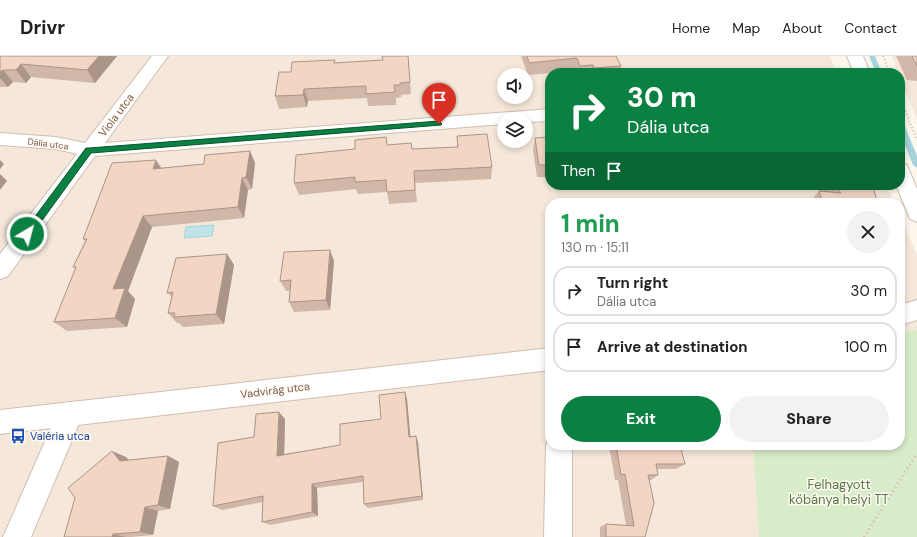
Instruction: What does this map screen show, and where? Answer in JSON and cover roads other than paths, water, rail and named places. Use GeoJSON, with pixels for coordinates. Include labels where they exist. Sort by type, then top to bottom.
{"type":"FeatureCollection","features":[{"type":"Feature","properties":{"kind":"street","name":"Viola utca"},"geometry":{"type":"LineString","coordinates":[[0,270],[160,56]]}},
{"type":"Feature","properties":{"kind":"street"},"geometry":{"type":"LineString","coordinates":[[855,56],[860,68]]}},
{"type":"Feature","properties":{"kind":"street","name":"Dália utca"},"geometry":{"type":"LineString","coordinates":[[0,139],[56,143],[89,150],[545,115]]}},
{"type":"Feature","properties":{"kind":"street"},"geometry":{"type":"LineString","coordinates":[[905,183],[917,214]]}},
{"type":"Feature","properties":{"kind":"street"},"geometry":{"type":"LineString","coordinates":[[905,314],[917,310]]}},
{"type":"Feature","properties":{"kind":"street","name":"Vadvirág utca"},"geometry":{"type":"LineString","coordinates":[[0,422],[545,360]]}},
{"type":"Feature","properties":{"kind":"street"},"geometry":{"type":"LineString","coordinates":[[17,537],[70,414]]}},
{"type":"Feature","properties":{"kind":"street"},"geometry":{"type":"LineString","coordinates":[[558,537],[559,450]]}},
{"type":"Feature","properties":{"kind":"water"},"geometry":{"type":"Polygon","coordinates":[[[214,225],[212,236],[184,238],[186,227],[214,225]]]}},
{"type":"Feature","properties":{"kind":"waterway"},"geometry":{"type":"LineString","coordinates":[[872,56],[877,68]]}},
{"type":"Feature","properties":{"kind":"waterway"},"geometry":{"type":"LineString","coordinates":[[905,136],[917,165]]}},
{"type":"Feature","properties":{"kind":"place","name":"Valéria utca"},"geometry":{"type":"Point","coordinates":[18,436]}},
{"type":"Feature","properties":{"kind":"park label","name":"Felhagyott kőbánya helyi TT"},"geometry":{"type":"Point","coordinates":[839,492]}}]}
